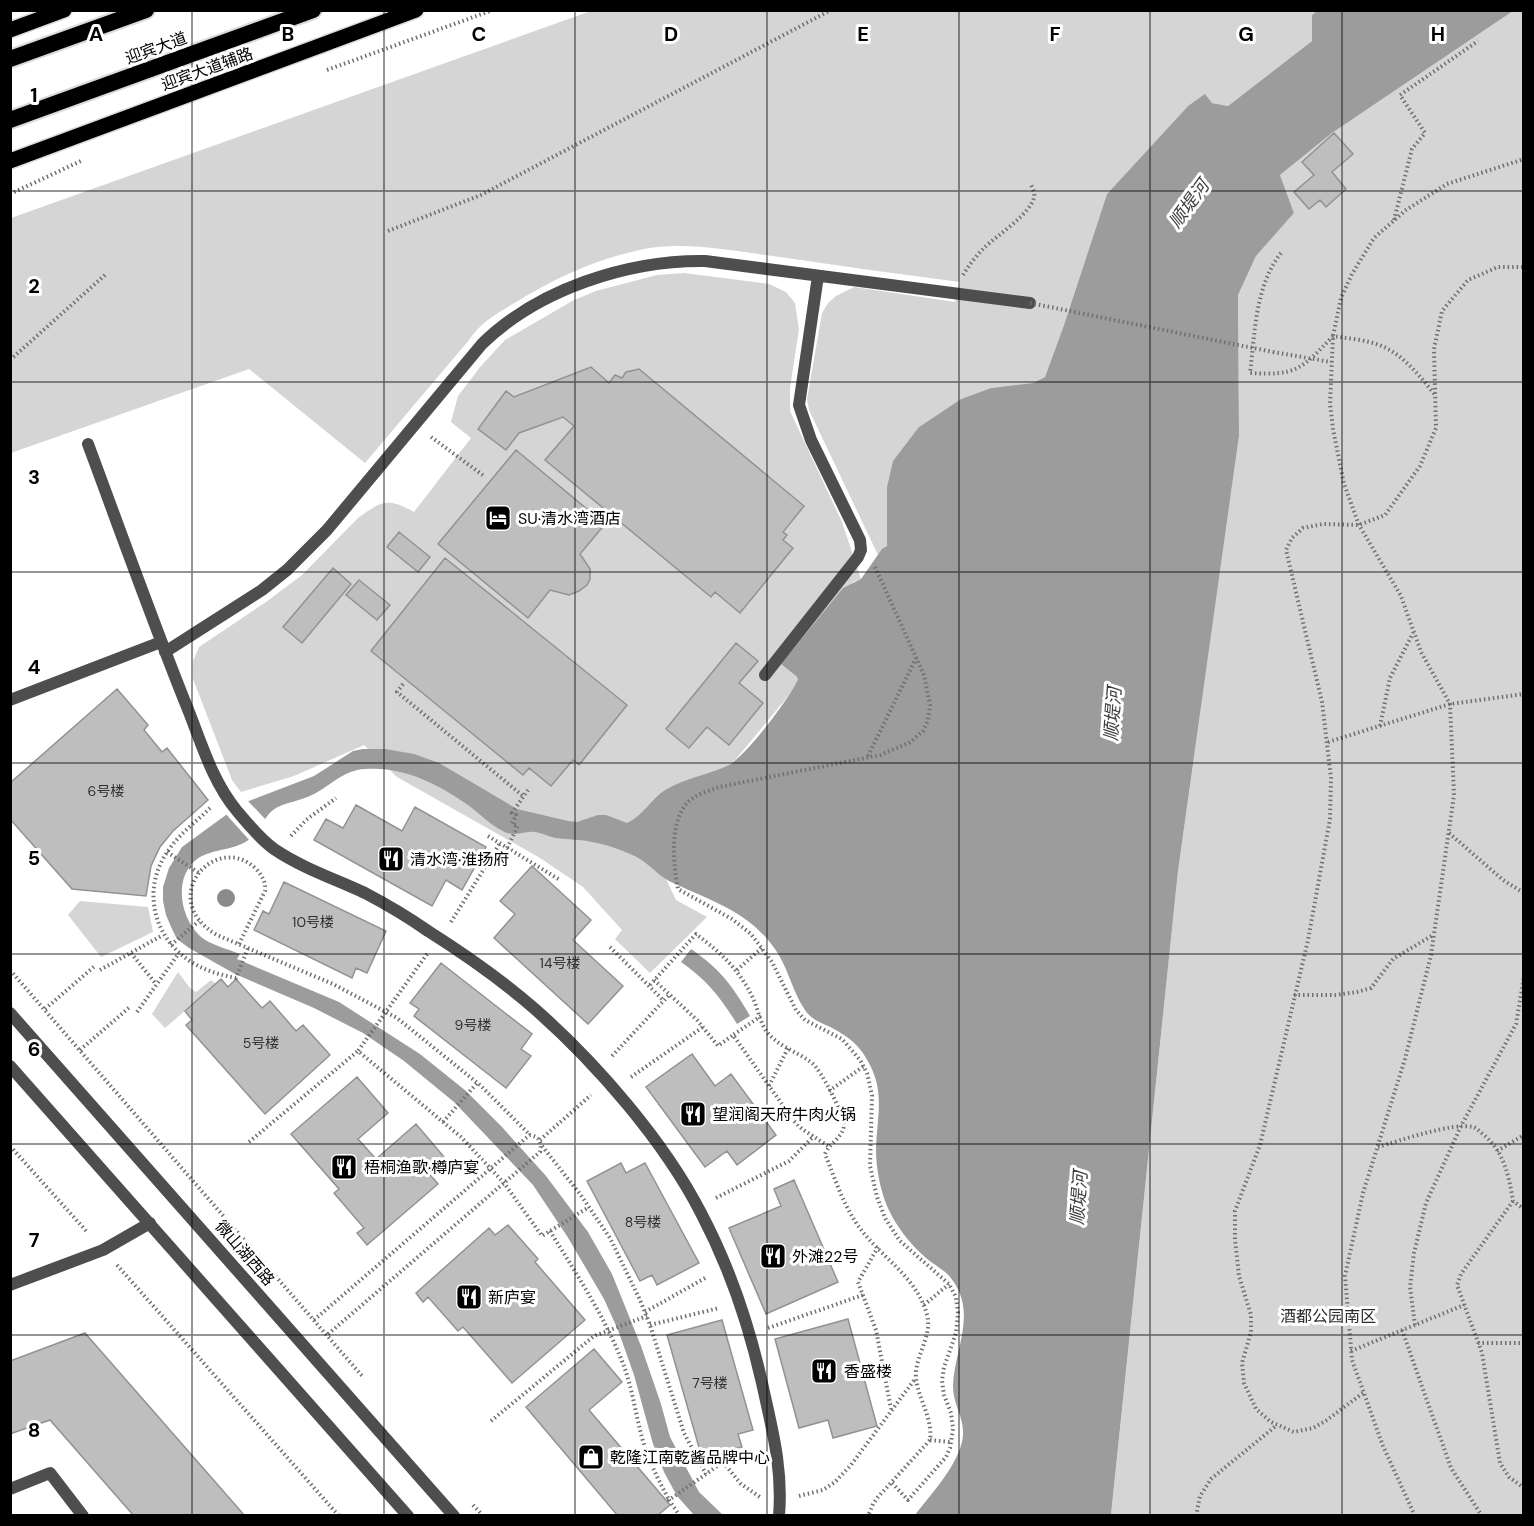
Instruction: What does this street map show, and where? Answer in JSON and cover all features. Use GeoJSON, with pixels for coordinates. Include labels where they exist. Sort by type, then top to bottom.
{"type":"FeatureCollection","features":[{"type":"Feature","properties":{"kind":"highway"},"geometry":{"type":"LineString","coordinates":[[10,59],[146,10]]}},
{"type":"Feature","properties":{"kind":"highway","name":"迎宾大道"},"geometry":{"type":"LineString","coordinates":[[10,120],[313,10]]}},
{"type":"Feature","properties":{"kind":"main road"},"geometry":{"type":"LineString","coordinates":[[10,30],[64,10]]}},
{"type":"Feature","properties":{"kind":"main road","name":"迎宾大道辅路"},"geometry":{"type":"LineString","coordinates":[[10,161],[416,10]]}},
{"type":"Feature","properties":{"kind":"street"},"geometry":{"type":"LineString","coordinates":[[10,700],[163,647],[262,590],[288,570],[327,530],[497,329],[579,284],[638,266],[674,260],[705,261],[1030,303]]}},
{"type":"Feature","properties":{"kind":"street"},"geometry":{"type":"LineString","coordinates":[[765,675],[858,557],[861,550],[860,540],[811,440],[799,405],[818,276]]}},
{"type":"Feature","properties":{"kind":"street"},"geometry":{"type":"LineString","coordinates":[[88,444],[163,647],[222,790],[234,807],[275,849],[293,861],[369,895],[426,929],[477,964],[537,1011],[632,1110],[672,1165],[698,1207],[725,1266],[750,1334],[779,1457],[780,1510]]}},
{"type":"Feature","properties":{"kind":"street","name":"微山湖西路"},"geometry":{"type":"LineString","coordinates":[[10,1013],[454,1515]]}},
{"type":"Feature","properties":{"kind":"street"},"geometry":{"type":"LineString","coordinates":[[10,1066],[408,1515]]}},
{"type":"Feature","properties":{"kind":"street"},"geometry":{"type":"LineString","coordinates":[[10,1285],[103,1250],[150,1223]]}},
{"type":"Feature","properties":{"kind":"street"},"geometry":{"type":"LineString","coordinates":[[10,1489],[50,1473],[83,1515]]}},
{"type":"Feature","properties":{"kind":"path"},"geometry":{"type":"LineString","coordinates":[[326,70],[493,10]]}},
{"type":"Feature","properties":{"kind":"path"},"geometry":{"type":"LineString","coordinates":[[388,231],[481,195],[831,10]]}},
{"type":"Feature","properties":{"kind":"path"},"geometry":{"type":"LineString","coordinates":[[1394,220],[1412,148],[1425,133],[1400,94],[1478,41]]}},
{"type":"Feature","properties":{"kind":"path"},"geometry":{"type":"LineString","coordinates":[[10,194],[92,156]]}},
{"type":"Feature","properties":{"kind":"path"},"geometry":{"type":"LineString","coordinates":[[1415,1515],[1383,1446],[1352,1360],[1345,1275],[1363,1193],[1405,1059],[1431,955],[1454,795],[1450,704],[1421,652],[1401,596],[1359,525],[1344,484],[1330,404],[1333,336],[1341,298],[1352,274],[1374,238],[1406,210],[1448,184],[1524,159]]}},
{"type":"Feature","properties":{"kind":"path"},"geometry":{"type":"LineString","coordinates":[[952,293],[968,266],[982,249],[1030,205],[1034,198],[1034,190],[1030,183]]}},
{"type":"Feature","properties":{"kind":"path"},"geometry":{"type":"LineString","coordinates":[[1281,253],[1265,282],[1250,373],[1277,375],[1293,371],[1311,359],[1333,336]]}},
{"type":"Feature","properties":{"kind":"path"},"geometry":{"type":"LineString","coordinates":[[1363,1393],[1313,1428],[1294,1432],[1271,1422],[1256,1409],[1244,1383],[1242,1363],[1251,1332],[1251,1315],[1239,1276],[1234,1239],[1235,1210],[1260,1145],[1308,940],[1330,819],[1331,778],[1322,702],[1286,550],[1292,538],[1303,528],[1323,524],[1359,525],[1385,515],[1420,466],[1436,428],[1434,349],[1442,311],[1468,280],[1498,267],[1524,267]]}},
{"type":"Feature","properties":{"kind":"path"},"geometry":{"type":"LineString","coordinates":[[10,360],[106,274]]}},
{"type":"Feature","properties":{"kind":"path"},"geometry":{"type":"LineString","coordinates":[[1030,303],[1332,362]]}},
{"type":"Feature","properties":{"kind":"path"},"geometry":{"type":"LineString","coordinates":[[1333,336],[1366,341],[1388,348],[1413,369],[1436,396]]}},
{"type":"Feature","properties":{"kind":"path"},"geometry":{"type":"LineString","coordinates":[[415,425],[484,476]]}},
{"type":"Feature","properties":{"kind":"path"},"geometry":{"type":"LineString","coordinates":[[874,565],[924,675],[930,705],[928,720],[923,730],[909,743],[898,749],[719,787],[700,794],[682,808],[677,822],[674,856],[678,889],[732,919],[751,933],[780,976],[796,1010],[806,1020],[842,1039],[864,1066],[872,1095],[870,1166],[877,1197],[885,1218],[900,1241],[949,1284],[956,1297],[958,1313],[956,1333],[944,1367],[942,1381],[953,1429],[946,1457],[908,1500],[891,1482]]}},
{"type":"Feature","properties":{"kind":"path"},"geometry":{"type":"LineString","coordinates":[[1380,726],[1390,678],[1413,633]]}},
{"type":"Feature","properties":{"kind":"path"},"geometry":{"type":"LineString","coordinates":[[868,757],[916,657]]}},
{"type":"Feature","properties":{"kind":"path"},"geometry":{"type":"LineString","coordinates":[[403,684],[397,692],[523,796]]}},
{"type":"Feature","properties":{"kind":"path"},"geometry":{"type":"LineString","coordinates":[[1328,742],[1450,704],[1524,694]]}},
{"type":"Feature","properties":{"kind":"path"},"geometry":{"type":"LineString","coordinates":[[508,846],[518,826],[512,824],[516,815],[512,813],[528,790]]}},
{"type":"Feature","properties":{"kind":"path"},"geometry":{"type":"LineString","coordinates":[[261,874],[275,849],[306,820],[336,798]]}},
{"type":"Feature","properties":{"kind":"path"},"geometry":{"type":"LineString","coordinates":[[211,808],[179,837],[158,868],[153,903],[156,916],[163,935],[171,945],[179,953],[203,968],[236,978],[248,948]]}},
{"type":"Feature","properties":{"kind":"path"},"geometry":{"type":"LineString","coordinates":[[1449,833],[1503,880],[1524,893]]}},
{"type":"Feature","properties":{"kind":"path"},"geometry":{"type":"LineString","coordinates":[[488,836],[508,846],[560,880]]}},
{"type":"Feature","properties":{"kind":"path"},"geometry":{"type":"LineString","coordinates":[[167,852],[199,873]]}},
{"type":"Feature","properties":{"kind":"path"},"geometry":{"type":"LineString","coordinates":[[239,944],[265,891],[265,884],[261,874],[253,866],[230,856],[206,866],[192,885],[190,899],[194,915],[205,928],[217,935],[333,984],[397,1018],[477,1083],[530,1135],[540,1140],[542,1146],[610,1238],[646,1314],[684,1433],[706,1474]]}},
{"type":"Feature","properties":{"kind":"path"},"geometry":{"type":"LineString","coordinates":[[171,945],[200,921]]}},
{"type":"Feature","properties":{"kind":"path"},"geometry":{"type":"LineString","coordinates":[[650,985],[696,934],[722,954],[737,970],[767,1032],[813,1064],[829,1091],[844,1124],[842,1133],[828,1146],[825,1154],[847,1204],[855,1222],[914,1287],[924,1305],[928,1318],[927,1331],[917,1362],[916,1379],[931,1431],[930,1440],[891,1482],[873,1504],[868,1515]]}},
{"type":"Feature","properties":{"kind":"path"},"geometry":{"type":"LineString","coordinates":[[1294,995],[1335,995],[1371,988],[1393,959],[1434,934]]}},
{"type":"Feature","properties":{"kind":"path"},"geometry":{"type":"LineString","coordinates":[[100,970],[163,935]]}},
{"type":"Feature","properties":{"kind":"path"},"geometry":{"type":"LineString","coordinates":[[610,947],[664,1001]]}},
{"type":"Feature","properties":{"kind":"path"},"geometry":{"type":"LineString","coordinates":[[737,970],[763,948]]}},
{"type":"Feature","properties":{"kind":"path"},"geometry":{"type":"LineString","coordinates":[[131,952],[156,984]]}},
{"type":"Feature","properties":{"kind":"path"},"geometry":{"type":"LineString","coordinates":[[136,1012],[179,953]]}},
{"type":"Feature","properties":{"kind":"path"},"geometry":{"type":"LineString","coordinates":[[45,1009],[96,965]]}},
{"type":"Feature","properties":{"kind":"path"},"geometry":{"type":"LineString","coordinates":[[10,970],[368,1382]]}},
{"type":"Feature","properties":{"kind":"path"},"geometry":{"type":"LineString","coordinates":[[1415,1325],[1410,1287],[1414,1253],[1426,1203],[1461,1126],[1516,1024],[1524,977]]}},
{"type":"Feature","properties":{"kind":"path"},"geometry":{"type":"LineString","coordinates":[[654,980],[703,1027],[718,1046],[761,1016]]}},
{"type":"Feature","properties":{"kind":"path"},"geometry":{"type":"LineString","coordinates":[[597,1072],[670,994]]}},
{"type":"Feature","properties":{"kind":"path"},"geometry":{"type":"LineString","coordinates":[[81,1050],[131,1006]]}},
{"type":"Feature","properties":{"kind":"path"},"geometry":{"type":"LineString","coordinates":[[249,1142],[358,1051],[378,1021]]}},
{"type":"Feature","properties":{"kind":"path"},"geometry":{"type":"LineString","coordinates":[[540,1140],[610,1086],[703,1027]]}},
{"type":"Feature","properties":{"kind":"path"},"geometry":{"type":"LineString","coordinates":[[732,1035],[794,1121],[828,1146]]}},
{"type":"Feature","properties":{"kind":"path"},"geometry":{"type":"LineString","coordinates":[[769,1086],[788,1048]]}},
{"type":"Feature","properties":{"kind":"path"},"geometry":{"type":"LineString","coordinates":[[358,1051],[461,1137],[504,1183],[542,1236],[589,1207]]}},
{"type":"Feature","properties":{"kind":"path"},"geometry":{"type":"LineString","coordinates":[[829,1091],[864,1066]]}},
{"type":"Feature","properties":{"kind":"path"},"geometry":{"type":"LineString","coordinates":[[443,1122],[477,1083]]}},
{"type":"Feature","properties":{"kind":"path"},"geometry":{"type":"LineString","coordinates":[[1378,1147],[1461,1126],[1475,1127],[1491,1141],[1506,1164],[1513,1201],[1524,1209]]}},
{"type":"Feature","properties":{"kind":"path"},"geometry":{"type":"LineString","coordinates":[[314,1320],[530,1135]]}},
{"type":"Feature","properties":{"kind":"path"},"geometry":{"type":"LineString","coordinates":[[698,1207],[789,1161],[814,1136]]}},
{"type":"Feature","properties":{"kind":"path"},"geometry":{"type":"LineString","coordinates":[[1497,1151],[1524,1136]]}},
{"type":"Feature","properties":{"kind":"path"},"geometry":{"type":"LineString","coordinates":[[10,1146],[339,1515]]}},
{"type":"Feature","properties":{"kind":"path"},"geometry":{"type":"LineString","coordinates":[[327,1335],[540,1152],[542,1146]]}},
{"type":"Feature","properties":{"kind":"path"},"geometry":{"type":"LineString","coordinates":[[1513,1201],[1461,1274],[1457,1285],[1482,1353],[1500,1463],[1509,1477],[1524,1488]]}},
{"type":"Feature","properties":{"kind":"path"},"geometry":{"type":"LineString","coordinates":[[550,1231],[611,1330],[625,1370],[643,1442],[653,1470],[680,1515]]}},
{"type":"Feature","properties":{"kind":"path"},"geometry":{"type":"LineString","coordinates":[[878,1247],[858,1282],[876,1330],[891,1410]]}},
{"type":"Feature","properties":{"kind":"path"},"geometry":{"type":"LineString","coordinates":[[491,1421],[594,1336],[633,1321],[725,1266]]}},
{"type":"Feature","properties":{"kind":"path"},"geometry":{"type":"LineString","coordinates":[[924,1305],[949,1284]]}},
{"type":"Feature","properties":{"kind":"path"},"geometry":{"type":"LineString","coordinates":[[750,1334],[863,1295]]}},
{"type":"Feature","properties":{"kind":"path"},"geometry":{"type":"LineString","coordinates":[[650,1325],[739,1303]]}},
{"type":"Feature","properties":{"kind":"path"},"geometry":{"type":"LineString","coordinates":[[1351,1351],[1464,1305]]}},
{"type":"Feature","properties":{"kind":"path"},"geometry":{"type":"LineString","coordinates":[[1402,1330],[1451,1468],[1482,1515]]}},
{"type":"Feature","properties":{"kind":"path"},"geometry":{"type":"LineString","coordinates":[[1478,1343],[1524,1343]]}},
{"type":"Feature","properties":{"kind":"path"},"geometry":{"type":"LineString","coordinates":[[669,1500],[723,1462],[734,1478],[780,1510],[823,1490],[835,1482],[851,1465],[916,1379]]}},
{"type":"Feature","properties":{"kind":"path"},"geometry":{"type":"LineString","coordinates":[[1196,1515],[1200,1496],[1211,1479],[1277,1425]]}},
{"type":"Feature","properties":{"kind":"path"},"geometry":{"type":"LineString","coordinates":[[930,1440],[951,1442]]}},
{"type":"Feature","properties":{"kind":"path"},"geometry":{"type":"LineString","coordinates":[[467,1498],[483,1515]]}},
{"type":"Feature","properties":{"kind":"green space"},"geometry":{"type":"Polygon","coordinates":[[[591,11],[1317,11],[1312,15],[1312,41],[1228,106],[1212,103],[1205,95],[1188,106],[1107,194],[1045,377],[1033,383],[991,388],[961,399],[919,427],[887,487],[887,546],[878,555],[809,410],[807,399],[822,313],[836,296],[854,287],[955,302],[960,282],[718,249],[672,246],[623,254],[589,265],[526,296],[487,320],[474,333],[365,463],[249,369],[11,453],[11,218],[591,11]]]}},
{"type":"Feature","properties":{"kind":"green space","name":"酒都公园南区"},"geometry":{"type":"Polygon","coordinates":[[[1513,11],[1523,11],[1523,1515],[1111,1516],[1178,871],[1239,436],[1238,295],[1256,256],[1294,213],[1280,175],[1332,133],[1513,11]]]}},
{"type":"Feature","properties":{"kind":"green space"},"geometry":{"type":"Polygon","coordinates":[[[684,273],[769,284],[786,292],[795,303],[799,330],[790,388],[790,411],[842,522],[861,579],[853,582],[781,664],[798,679],[794,689],[736,759],[729,765],[651,803],[666,879],[676,900],[707,917],[650,973],[615,939],[622,930],[583,887],[540,858],[397,777],[364,745],[294,776],[241,792],[232,780],[193,679],[193,661],[199,647],[302,575],[358,518],[380,504],[386,503],[414,512],[471,438],[451,422],[458,396],[505,340],[574,300],[596,291],[657,275],[684,273]]]}},
{"type":"Feature","properties":{"kind":"green space"},"geometry":{"type":"Polygon","coordinates":[[[80,901],[148,907],[153,932],[101,957],[68,915],[80,901]]]}},
{"type":"Feature","properties":{"kind":"green space"},"geometry":{"type":"Polygon","coordinates":[[[178,972],[196,992],[211,980],[216,984],[165,1028],[152,1014],[178,972]]]}},
{"type":"Feature","properties":{"kind":"water","name":"顺堤河"},"geometry":{"type":"Polygon","coordinates":[[[1317,11],[1513,11],[1332,133],[1280,175],[1294,213],[1256,256],[1238,295],[1239,436],[1178,871],[1111,1515],[915,1515],[954,1462],[962,1442],[963,1427],[953,1386],[964,1320],[960,1294],[947,1274],[926,1258],[909,1240],[887,1206],[880,1186],[877,1164],[878,1092],[866,1058],[848,1038],[808,1014],[772,945],[762,933],[738,914],[669,881],[640,859],[623,851],[588,841],[556,838],[535,832],[507,833],[435,785],[408,774],[380,769],[351,772],[309,796],[277,807],[251,838],[238,845],[203,855],[189,867],[185,876],[182,887],[184,908],[193,928],[200,936],[240,954],[237,959],[339,1002],[420,1054],[466,1091],[546,1176],[588,1232],[612,1274],[641,1346],[670,1437],[699,1492],[723,1515],[694,1515],[677,1496],[664,1472],[653,1444],[634,1375],[604,1299],[567,1236],[533,1185],[454,1102],[404,1061],[363,1033],[314,1008],[235,974],[177,939],[166,915],[163,901],[163,887],[169,868],[182,847],[241,804],[314,776],[353,751],[363,749],[385,749],[414,754],[439,763],[517,809],[577,822],[598,815],[606,815],[627,823],[638,816],[665,790],[680,782],[729,765],[736,760],[767,726],[794,688],[798,679],[781,664],[843,588],[861,579],[882,549],[887,546],[887,487],[893,461],[919,427],[961,399],[991,388],[1033,383],[1045,377],[1107,194],[1188,106],[1205,94],[1212,103],[1228,106],[1312,41],[1312,15],[1317,11]]]}},
{"type":"Feature","properties":{"kind":"water"},"geometry":{"type":"Polygon","coordinates":[[[691,949],[725,979],[750,1016],[737,1024],[712,990],[681,962],[691,949]]]}},
{"type":"Feature","properties":{"kind":"pier"},"geometry":{"type":"Polygon","coordinates":[[[246,799],[268,822],[251,842],[224,812],[246,799]]]}},
{"type":"Feature","properties":{"kind":"building"},"geometry":{"type":"Polygon","coordinates":[[[1334,133],[1353,154],[1332,172],[1346,189],[1326,207],[1320,200],[1309,209],[1294,192],[1314,175],[1302,162],[1334,133]]]}},
{"type":"Feature","properties":{"kind":"building"},"geometry":{"type":"Polygon","coordinates":[[[591,367],[609,383],[615,375],[622,378],[626,372],[639,369],[804,506],[783,532],[787,535],[783,540],[793,548],[740,613],[715,592],[711,597],[545,460],[574,426],[563,417],[519,433],[506,450],[478,429],[506,391],[514,397],[591,367]]]}},
{"type":"Feature","properties":{"kind":"building"},"geometry":{"type":"Polygon","coordinates":[[[516,450],[605,524],[580,554],[590,569],[590,579],[587,585],[569,595],[550,590],[528,618],[438,544],[516,450]]]}},
{"type":"Feature","properties":{"kind":"building"},"geometry":{"type":"Polygon","coordinates":[[[399,532],[430,557],[418,572],[387,547],[399,532]]]}},
{"type":"Feature","properties":{"kind":"building"},"geometry":{"type":"Polygon","coordinates":[[[445,558],[627,705],[579,765],[573,760],[551,786],[529,768],[523,775],[371,651],[445,558]]]}},
{"type":"Feature","properties":{"kind":"building"},"geometry":{"type":"Polygon","coordinates":[[[333,568],[351,584],[302,643],[283,627],[333,568]]]}},
{"type":"Feature","properties":{"kind":"building"},"geometry":{"type":"Polygon","coordinates":[[[359,580],[390,605],[377,620],[346,595],[359,580]]]}},
{"type":"Feature","properties":{"kind":"building"},"geometry":{"type":"Polygon","coordinates":[[[736,643],[758,661],[739,683],[763,703],[729,745],[707,727],[689,748],[666,729],[736,643]]]}},
{"type":"Feature","properties":{"kind":"building"},"geometry":{"type":"Polygon","coordinates":[[[117,689],[148,725],[144,730],[162,752],[167,748],[208,800],[173,831],[160,847],[151,866],[146,896],[72,889],[10,819],[10,783],[117,689]]]}},
{"type":"Feature","properties":{"kind":"building"},"geometry":{"type":"Polygon","coordinates":[[[356,805],[402,831],[415,807],[486,847],[462,890],[446,880],[432,906],[314,840],[326,819],[343,828],[356,805]]]}},
{"type":"Feature","properties":{"kind":"building"},"geometry":{"type":"Polygon","coordinates":[[[532,866],[591,920],[573,940],[623,986],[588,1024],[494,938],[515,914],[500,901],[532,866]]]}},
{"type":"Feature","properties":{"kind":"building"},"geometry":{"type":"Polygon","coordinates":[[[284,882],[386,931],[367,973],[356,968],[352,978],[254,930],[263,911],[269,914],[284,882]]]}},
{"type":"Feature","properties":{"kind":"building"},"geometry":{"type":"Polygon","coordinates":[[[441,963],[532,1034],[521,1049],[531,1056],[506,1088],[414,1016],[419,1009],[410,1003],[441,963]]]}},
{"type":"Feature","properties":{"kind":"building"},"geometry":{"type":"Polygon","coordinates":[[[221,979],[228,987],[236,979],[262,1008],[270,1001],[296,1031],[303,1025],[330,1055],[265,1114],[186,1025],[192,1020],[185,1011],[221,979]]]}},
{"type":"Feature","properties":{"kind":"building"},"geometry":{"type":"Polygon","coordinates":[[[692,1054],[715,1086],[731,1074],[776,1135],[737,1165],[727,1151],[705,1167],[646,1087],[692,1054]]]}},
{"type":"Feature","properties":{"kind":"building"},"geometry":{"type":"Polygon","coordinates":[[[357,1077],[388,1113],[358,1139],[376,1159],[416,1124],[444,1157],[427,1171],[438,1184],[367,1245],[357,1233],[364,1228],[334,1193],[339,1189],[291,1134],[357,1077]]]}},
{"type":"Feature","properties":{"kind":"building"},"geometry":{"type":"Polygon","coordinates":[[[621,1163],[626,1173],[645,1163],[699,1263],[657,1285],[652,1275],[640,1281],[587,1181],[621,1163]]]}},
{"type":"Feature","properties":{"kind":"building"},"geometry":{"type":"Polygon","coordinates":[[[794,1180],[838,1282],[766,1314],[729,1228],[781,1206],[774,1189],[794,1180]]]}},
{"type":"Feature","properties":{"kind":"building"},"geometry":{"type":"Polygon","coordinates":[[[508,1225],[538,1259],[535,1262],[585,1320],[512,1383],[463,1327],[458,1331],[428,1297],[423,1302],[416,1293],[489,1228],[495,1235],[508,1225]]]}},
{"type":"Feature","properties":{"kind":"building"},"geometry":{"type":"Polygon","coordinates":[[[848,1319],[877,1426],[833,1438],[828,1420],[799,1428],[775,1339],[848,1319]]]}},
{"type":"Feature","properties":{"kind":"building"},"geometry":{"type":"Polygon","coordinates":[[[722,1320],[753,1430],[738,1434],[742,1447],[702,1458],[667,1335],[722,1320]]]}},
{"type":"Feature","properties":{"kind":"building"},"geometry":{"type":"Polygon","coordinates":[[[85,1333],[245,1516],[134,1516],[50,1420],[10,1434],[10,1361],[85,1333]]]}},
{"type":"Feature","properties":{"kind":"building"},"geometry":{"type":"Polygon","coordinates":[[[594,1349],[622,1382],[589,1410],[670,1505],[657,1516],[618,1516],[526,1407],[594,1349]]]}},
{"type":"Feature","properties":{"kind":"place","name":"SU·清水湾酒店"},"geometry":{"type":"Point","coordinates":[498,518]}},
{"type":"Feature","properties":{"kind":"place","name":"清水湾·淮扬府"},"geometry":{"type":"Point","coordinates":[391,859]}},
{"type":"Feature","properties":{"kind":"place","name":"望润阁天府牛肉火锅"},"geometry":{"type":"Point","coordinates":[693,1114]}},
{"type":"Feature","properties":{"kind":"place","name":"梧桐渔歌·樽庐宴"},"geometry":{"type":"Point","coordinates":[344,1167]}},
{"type":"Feature","properties":{"kind":"place","name":"外滩22号"},"geometry":{"type":"Point","coordinates":[773,1256]}},
{"type":"Feature","properties":{"kind":"place","name":"新庐宴"},"geometry":{"type":"Point","coordinates":[469,1297]}},
{"type":"Feature","properties":{"kind":"place","name":"香盛楼"},"geometry":{"type":"Point","coordinates":[824,1371]}},
{"type":"Feature","properties":{"kind":"place","name":"乾隆江南乾酱品牌中心"},"geometry":{"type":"Point","coordinates":[591,1457]}}]}
